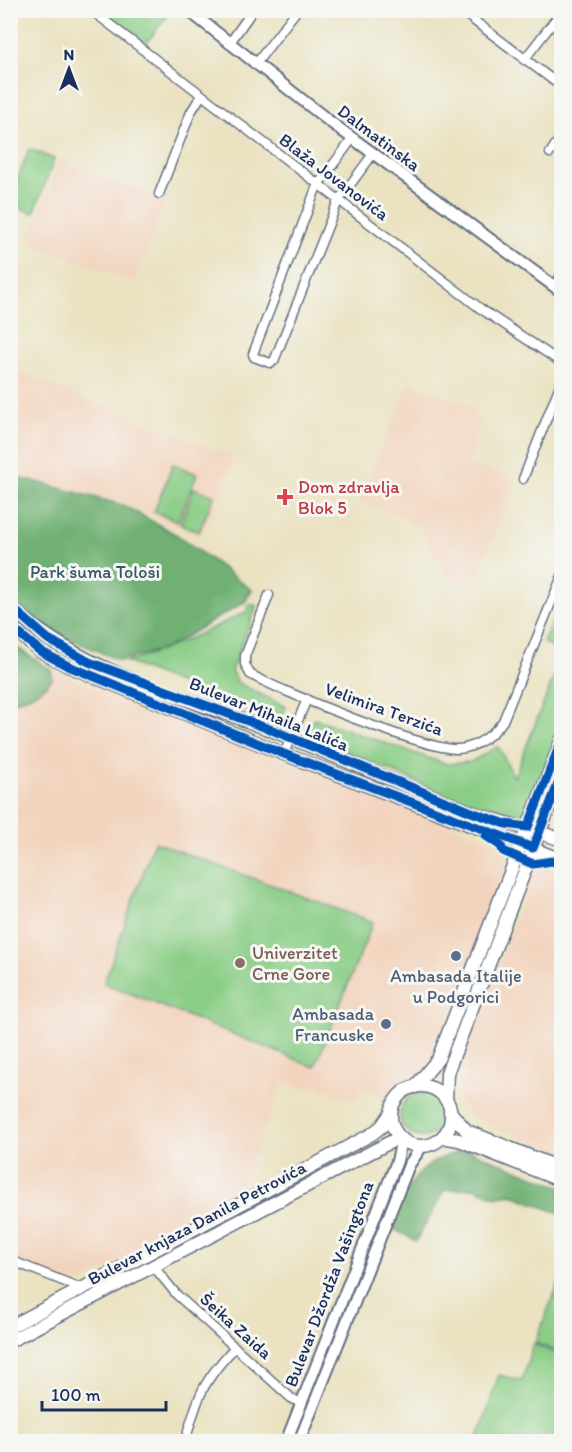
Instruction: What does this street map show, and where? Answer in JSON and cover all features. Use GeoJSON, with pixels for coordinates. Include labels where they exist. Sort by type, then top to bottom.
{"type":"FeatureCollection","features":[{"type":"Feature","properties":{"kind":"main road","name":"Bulevar Mihaila Lalića"},"geometry":{"type":"LineString","coordinates":[[10,606],[48,639],[89,662],[290,738],[474,813],[533,829],[561,840]]}},
{"type":"Feature","properties":{"kind":"main road","name":"Bulevar Mihaila Lalića"},"geometry":{"type":"LineString","coordinates":[[10,626],[40,651],[66,665],[284,754],[561,860]]}},
{"type":"Feature","properties":{"kind":"main road"},"geometry":{"type":"LineString","coordinates":[[527,846],[438,1059],[415,1087],[397,1098],[391,1113],[393,1126],[401,1138],[423,1146],[442,1137],[450,1123],[450,1112],[446,1100],[447,1073],[533,829],[561,739]]}},
{"type":"Feature","properties":{"kind":"main road"},"geometry":{"type":"LineString","coordinates":[[533,829],[561,774]]}},
{"type":"Feature","properties":{"kind":"main road"},"geometry":{"type":"LineString","coordinates":[[415,1087],[436,1090],[446,1100]]}},
{"type":"Feature","properties":{"kind":"main road"},"geometry":{"type":"LineString","coordinates":[[450,1112],[467,1131],[561,1169]]}},
{"type":"Feature","properties":{"kind":"main road","name":"Bulevar knjaza Danila Petrovića"},"geometry":{"type":"LineString","coordinates":[[10,1327],[372,1134],[391,1113]]}},
{"type":"Feature","properties":{"kind":"main road"},"geometry":{"type":"LineString","coordinates":[[442,1137],[459,1140],[561,1181]]}},
{"type":"Feature","properties":{"kind":"main road","name":"Bulevar knjaza Danila Petrovića"},"geometry":{"type":"LineString","coordinates":[[10,1341],[401,1138]]}},
{"type":"Feature","properties":{"kind":"street","name":"Blaža Jovanovića"},"geometry":{"type":"LineString","coordinates":[[91,10],[317,186],[481,309],[561,363]]}},
{"type":"Feature","properties":{"kind":"street","name":"Dalmatinska"},"geometry":{"type":"LineString","coordinates":[[188,10],[255,65],[558,290],[561,274]]}},
{"type":"Feature","properties":{"kind":"street"},"geometry":{"type":"LineString","coordinates":[[229,45],[254,10]]}},
{"type":"Feature","properties":{"kind":"street"},"geometry":{"type":"LineString","coordinates":[[255,65],[297,10]]}},
{"type":"Feature","properties":{"kind":"street"},"geometry":{"type":"LineString","coordinates":[[460,10],[561,87]]}},
{"type":"Feature","properties":{"kind":"street"},"geometry":{"type":"LineString","coordinates":[[524,60],[558,16]]}},
{"type":"Feature","properties":{"kind":"street"},"geometry":{"type":"LineString","coordinates":[[159,194],[191,112],[201,96]]}},
{"type":"Feature","properties":{"kind":"street"},"geometry":{"type":"LineString","coordinates":[[550,153],[561,135]]}},
{"type":"Feature","properties":{"kind":"street"},"geometry":{"type":"LineString","coordinates":[[353,138],[317,186],[253,354],[254,357],[270,363],[274,361],[338,201],[373,154]]}},
{"type":"Feature","properties":{"kind":"street"},"geometry":{"type":"LineString","coordinates":[[523,479],[561,380]]}},
{"type":"Feature","properties":{"kind":"street","name":"Velimira Terzića"},"geometry":{"type":"LineString","coordinates":[[269,595],[245,656],[247,669],[259,679],[438,748],[459,749],[470,747],[496,730],[503,721],[558,593],[561,576]]}},
{"type":"Feature","properties":{"kind":"street"},"geometry":{"type":"LineString","coordinates":[[284,754],[307,699]]}},
{"type":"Feature","properties":{"kind":"street","name":"Bulevar Džordža Vašingtona"},"geometry":{"type":"LineString","coordinates":[[286,1442],[397,1161],[401,1138]]}},
{"type":"Feature","properties":{"kind":"street","name":"Bulevar Džordža Vašingtona"},"geometry":{"type":"LineString","coordinates":[[299,1442],[409,1165],[423,1146]]}},
{"type":"Feature","properties":{"kind":"street"},"geometry":{"type":"LineString","coordinates":[[10,1260],[83,1290]]}},
{"type":"Feature","properties":{"kind":"street","name":"Šeika Zaida"},"geometry":{"type":"LineString","coordinates":[[154,1267],[177,1295],[291,1398],[301,1403]]}},
{"type":"Feature","properties":{"kind":"street"},"geometry":{"type":"LineString","coordinates":[[185,1442],[205,1381],[235,1347]]}},
{"type":"Feature","properties":{"kind":"shaded area"},"geometry":{"type":"Polygon","coordinates":[[[60,160],[166,200],[134,282],[28,242],[60,160]]]}},
{"type":"Feature","properties":{"kind":"shaded area"},"geometry":{"type":"Polygon","coordinates":[[[10,369],[233,456],[219,498],[200,537],[125,503],[30,477],[11,475],[10,369]]]}},
{"type":"Feature","properties":{"kind":"shaded area"},"geometry":{"type":"Polygon","coordinates":[[[409,383],[468,405],[474,410],[480,423],[470,459],[472,464],[515,480],[474,587],[446,576],[420,525],[360,501],[409,383]]]}},
{"type":"Feature","properties":{"kind":"shaded area","name":"Univerzitet Crne Gore"},"geometry":{"type":"Polygon","coordinates":[[[51,670],[495,842],[505,850],[507,863],[433,1063],[420,1077],[403,1083],[389,1099],[361,1088],[355,1101],[314,1085],[311,1091],[284,1081],[237,1199],[78,1285],[11,1258],[10,702],[25,698],[52,679],[51,670]]]}},
{"type":"Feature","properties":{"kind":"shaded area"},"geometry":{"type":"Polygon","coordinates":[[[545,865],[561,871],[561,1153],[490,1125],[469,1113],[461,1104],[456,1075],[534,868],[545,865]]]}},
{"type":"Feature","properties":{"kind":"green space"},"geometry":{"type":"Polygon","coordinates":[[[172,10],[144,46],[96,11],[172,10]]]}},
{"type":"Feature","properties":{"kind":"green space"},"geometry":{"type":"Polygon","coordinates":[[[29,149],[54,159],[34,213],[11,205],[11,197],[29,149]]]}},
{"type":"Feature","properties":{"kind":"green space"},"geometry":{"type":"Polygon","coordinates":[[[173,464],[197,474],[178,521],[154,512],[173,464]]]}},
{"type":"Feature","properties":{"kind":"green space","name":"Park šuma Tološi"},"geometry":{"type":"Polygon","coordinates":[[[11,478],[30,480],[123,505],[177,535],[252,590],[245,602],[165,649],[120,661],[41,626],[11,599],[11,478]]]}},
{"type":"Feature","properties":{"kind":"green space"},"geometry":{"type":"Polygon","coordinates":[[[194,488],[214,496],[199,532],[180,524],[194,488]]]}},
{"type":"Feature","properties":{"kind":"green space"},"geometry":{"type":"Polygon","coordinates":[[[250,604],[257,606],[231,671],[238,683],[286,707],[279,723],[126,662],[202,633],[246,612],[250,604]]]}},
{"type":"Feature","properties":{"kind":"green space"},"geometry":{"type":"Polygon","coordinates":[[[561,609],[561,654],[543,642],[554,617],[561,609]]]}},
{"type":"Feature","properties":{"kind":"green space"},"geometry":{"type":"Polygon","coordinates":[[[10,643],[51,670],[52,679],[33,694],[11,702],[10,643]]]}},
{"type":"Feature","properties":{"kind":"green space"},"geometry":{"type":"Polygon","coordinates":[[[561,659],[561,726],[528,812],[519,818],[505,820],[308,735],[309,722],[316,719],[446,764],[471,762],[498,746],[514,777],[561,659]]]}},
{"type":"Feature","properties":{"kind":"green space"},"geometry":{"type":"Polygon","coordinates":[[[154,842],[373,922],[315,1067],[104,983],[154,842]]]}},
{"type":"Feature","properties":{"kind":"green space"},"geometry":{"type":"Polygon","coordinates":[[[422,1093],[437,1100],[444,1115],[437,1130],[422,1137],[407,1130],[400,1115],[407,1100],[422,1093]]]}},
{"type":"Feature","properties":{"kind":"green space"},"geometry":{"type":"Polygon","coordinates":[[[468,1150],[561,1187],[561,1214],[510,1194],[496,1197],[474,1188],[445,1190],[416,1241],[386,1225],[410,1186],[426,1167],[451,1154],[468,1150]]]}},
{"type":"Feature","properties":{"kind":"green space"},"geometry":{"type":"Polygon","coordinates":[[[561,1277],[561,1353],[535,1343],[561,1277]]]}},
{"type":"Feature","properties":{"kind":"green space"},"geometry":{"type":"Polygon","coordinates":[[[533,1344],[561,1355],[561,1441],[477,1441],[499,1375],[522,1381],[533,1344]]]}},
{"type":"Feature","properties":{"kind":"cycle path"},"geometry":{"type":"LineString","coordinates":[[10,606],[48,639],[89,662],[272,730],[506,824],[528,827],[562,739]]}},
{"type":"Feature","properties":{"kind":"cycle path"},"geometry":{"type":"LineString","coordinates":[[10,626],[40,651],[66,665],[284,754],[533,848],[562,774]]}},
{"type":"Feature","properties":{"kind":"cycle path"},"geometry":{"type":"LineString","coordinates":[[486,836],[501,846],[503,851],[533,864],[552,861],[562,865]]}},
{"type":"Feature","properties":{"kind":"place","name":"Dom zdravlja Blok 5"},"geometry":{"type":"Point","coordinates":[285,497]}},
{"type":"Feature","properties":{"kind":"place","name":"Ambasada Italije u Podgorici"},"geometry":{"type":"Point","coordinates":[456,956]}},
{"type":"Feature","properties":{"kind":"place","name":"Univerzitet Crne Gore"},"geometry":{"type":"Point","coordinates":[240,963]}},
{"type":"Feature","properties":{"kind":"place","name":"Ambasada Francuske"},"geometry":{"type":"Point","coordinates":[386,1024]}}]}
